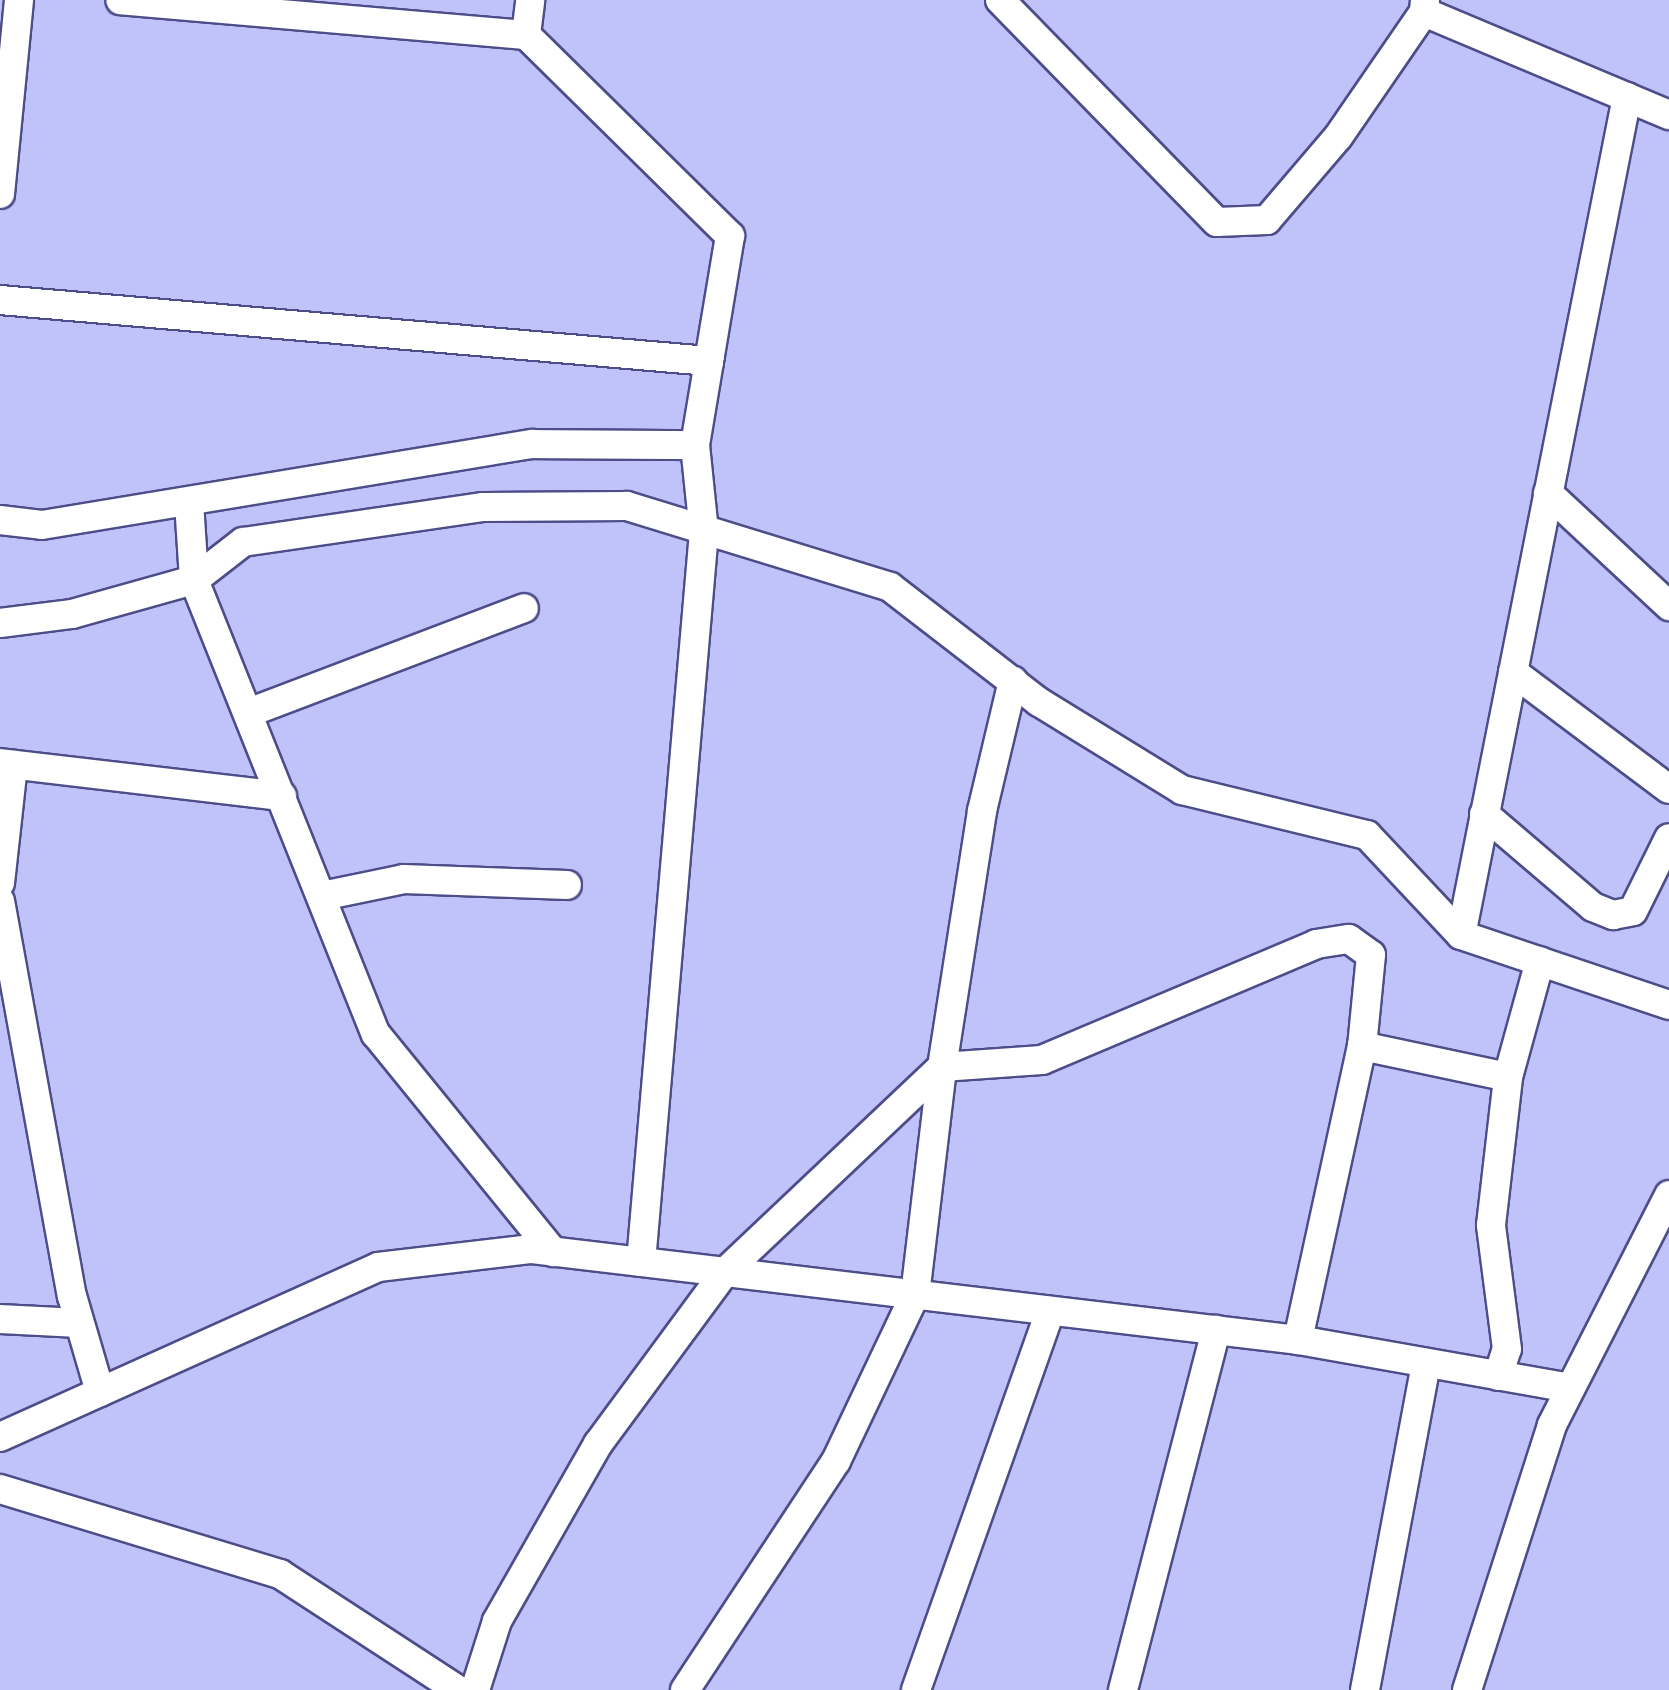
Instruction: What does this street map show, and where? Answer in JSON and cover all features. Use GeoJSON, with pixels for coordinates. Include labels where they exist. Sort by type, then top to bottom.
{"type":"FeatureCollection","features":[{"type":"Feature","properties":{"kind":"street"},"geometry":{"type":"LineString","coordinates":[[0,194],[19,0]]}},
{"type":"Feature","properties":{"kind":"street"},"geometry":{"type":"LineString","coordinates":[[121,0],[526,34],[730,236],[696,444],[704,532],[641,1262]]}},
{"type":"Feature","properties":{"kind":"street"},"geometry":{"type":"LineString","coordinates":[[526,34],[530,0]]}},
{"type":"Feature","properties":{"kind":"street"},"geometry":{"type":"LineString","coordinates":[[1000,0],[1217,222],[1266,220],[1338,137],[1424,6],[1669,115]]}},
{"type":"Feature","properties":{"kind":"street"},"geometry":{"type":"LineString","coordinates":[[1461,934],[1626,97]]}},
{"type":"Feature","properties":{"kind":"street"},"geometry":{"type":"LineString","coordinates":[[0,300],[709,361]]}},
{"type":"Feature","properties":{"kind":"street"},"geometry":{"type":"LineString","coordinates":[[0,520],[42,525],[533,444],[696,444]]}},
{"type":"Feature","properties":{"kind":"street"},"geometry":{"type":"LineString","coordinates":[[1548,493],[1669,606]]}},
{"type":"Feature","properties":{"kind":"street"},"geometry":{"type":"LineString","coordinates":[[188,502],[194,580],[376,1034],[553,1252]]}},
{"type":"Feature","properties":{"kind":"street"},"geometry":{"type":"LineString","coordinates":[[0,623],[72,614],[194,580],[243,542],[483,508],[627,506],[890,587],[1013,682],[1182,790],[1367,835],[1461,934],[1669,1005]]}},
{"type":"Feature","properties":{"kind":"street"},"geometry":{"type":"LineString","coordinates":[[248,713],[524,608]]}},
{"type":"Feature","properties":{"kind":"street"},"geometry":{"type":"LineString","coordinates":[[1512,672],[1669,789]]}},
{"type":"Feature","properties":{"kind":"street"},"geometry":{"type":"LineString","coordinates":[[685,1690],[836,1461],[915,1295],[942,1067],[982,811],[1013,682]]}},
{"type":"Feature","properties":{"kind":"street"},"geometry":{"type":"LineString","coordinates":[[0,883],[7,764],[282,796]]}},
{"type":"Feature","properties":{"kind":"street"},"geometry":{"type":"LineString","coordinates":[[1484,814],[1593,907],[1613,915],[1633,911],[1669,838]]}},
{"type":"Feature","properties":{"kind":"street"},"geometry":{"type":"LineString","coordinates":[[322,896],[404,879],[566,885]]}},
{"type":"Feature","properties":{"kind":"street"},"geometry":{"type":"LineString","coordinates":[[0,901],[80,1323],[100,1392]]}},
{"type":"Feature","properties":{"kind":"street"},"geometry":{"type":"LineString","coordinates":[[475,1690],[497,1620],[598,1444],[724,1272],[942,1067],[1042,1060],[1316,944],[1349,939],[1371,955],[1362,1046],[1298,1340]]}},
{"type":"Feature","properties":{"kind":"street"},"geometry":{"type":"LineString","coordinates":[[1498,1376],[1507,1349],[1490,1225],[1508,1077],[1540,961]]}},
{"type":"Feature","properties":{"kind":"street"},"geometry":{"type":"LineString","coordinates":[[1362,1046],[1508,1077]]}},
{"type":"Feature","properties":{"kind":"street"},"geometry":{"type":"LineString","coordinates":[[1467,1690],[1570,1388],[1669,1195]]}},
{"type":"Feature","properties":{"kind":"street"},"geometry":{"type":"LineString","coordinates":[[0,1437],[378,1268],[553,1252],[1298,1340],[1570,1388]]}},
{"type":"Feature","properties":{"kind":"street"},"geometry":{"type":"LineString","coordinates":[[916,1690],[1050,1310]]}},
{"type":"Feature","properties":{"kind":"street"},"geometry":{"type":"LineString","coordinates":[[0,1319],[80,1323]]}},
{"type":"Feature","properties":{"kind":"street"},"geometry":{"type":"LineString","coordinates":[[1124,1690],[1216,1330]]}},
{"type":"Feature","properties":{"kind":"street"},"geometry":{"type":"LineString","coordinates":[[1365,1690],[1426,1363]]}},
{"type":"Feature","properties":{"kind":"street"},"geometry":{"type":"LineString","coordinates":[[0,1490],[280,1574],[458,1690]]}}]}
